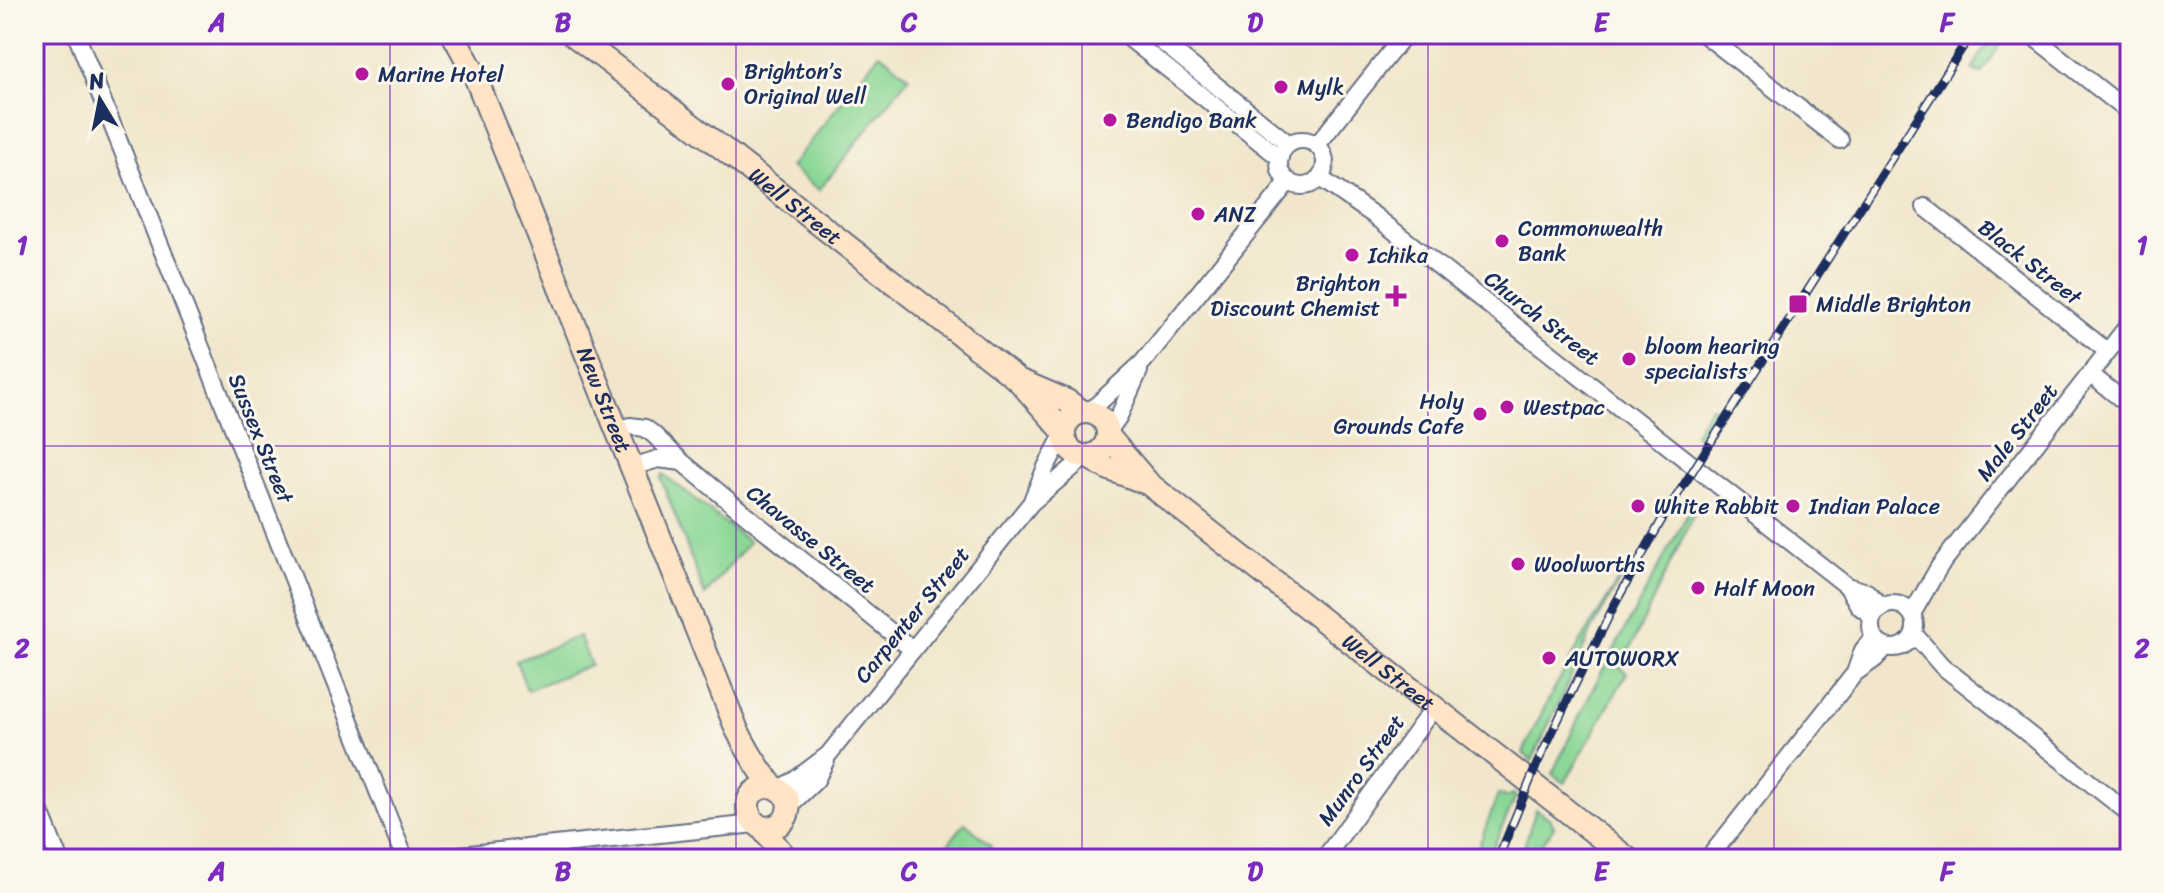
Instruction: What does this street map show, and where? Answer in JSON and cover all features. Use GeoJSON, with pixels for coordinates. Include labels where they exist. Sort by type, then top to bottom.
{"type":"FeatureCollection","features":[{"type":"Feature","properties":{"kind":"street","name":"Sussex Street"},"geometry":{"type":"LineString","coordinates":[[76,34],[405,859]]}},
{"type":"Feature","properties":{"kind":"street","name":"New Street"},"geometry":{"type":"LineString","coordinates":[[453,34],[473,71],[737,730],[754,762],[782,800],[789,859]]}},
{"type":"Feature","properties":{"kind":"street","name":"New Street"},"geometry":{"type":"LineString","coordinates":[[469,34],[473,71]]}},
{"type":"Feature","properties":{"kind":"street","name":"Well Street"},"geometry":{"type":"LineString","coordinates":[[572,34],[1018,380],[1063,433]]}},
{"type":"Feature","properties":{"kind":"street"},"geometry":{"type":"LineString","coordinates":[[1124,34],[1285,151]]}},
{"type":"Feature","properties":{"kind":"street"},"geometry":{"type":"LineString","coordinates":[[1152,34],[1285,151]]}},
{"type":"Feature","properties":{"kind":"street"},"geometry":{"type":"LineString","coordinates":[[1317,145],[1405,34]]}},
{"type":"Feature","properties":{"kind":"street"},"geometry":{"type":"LineString","coordinates":[[1704,34],[1840,140]]}},
{"type":"Feature","properties":{"kind":"street"},"geometry":{"type":"LineString","coordinates":[[2030,34],[2130,113]]}},
{"type":"Feature","properties":{"kind":"street"},"geometry":{"type":"LineString","coordinates":[[1303,140],[1317,145],[1325,164],[1320,178],[1308,185],[1289,181],[1281,171],[1285,151],[1303,140]]}},
{"type":"Feature","properties":{"kind":"street","name":"Church Street"},"geometry":{"type":"LineString","coordinates":[[1320,178],[1375,216],[1847,586],[1859,606],[1884,609],[1902,606],[1912,614]]}},
{"type":"Feature","properties":{"kind":"street"},"geometry":{"type":"LineString","coordinates":[[1143,362],[1100,452],[1086,457],[1067,448],[1063,433],[1070,418],[1086,412],[1143,362],[1289,181]]}},
{"type":"Feature","properties":{"kind":"street","name":"Black Street"},"geometry":{"type":"LineString","coordinates":[[1925,207],[2107,351]]}},
{"type":"Feature","properties":{"kind":"street","name":"Male Street"},"geometry":{"type":"LineString","coordinates":[[1912,614],[1939,567],[2130,323]]}},
{"type":"Feature","properties":{"kind":"street"},"geometry":{"type":"LineString","coordinates":[[2090,374],[2130,406]]}},
{"type":"Feature","properties":{"kind":"street","name":"Well Street"},"geometry":{"type":"LineString","coordinates":[[1018,380],[1086,412]]}},
{"type":"Feature","properties":{"kind":"street"},"geometry":{"type":"LineString","coordinates":[[1086,412],[1102,418],[1108,434]]}},
{"type":"Feature","properties":{"kind":"street","name":"Chavasse Street"},"geometry":{"type":"LineString","coordinates":[[617,429],[630,426],[645,428],[682,462],[913,650]]}},
{"type":"Feature","properties":{"kind":"street","name":"Carpenter Street"},"geometry":{"type":"LineString","coordinates":[[1031,503],[1063,433]]}},
{"type":"Feature","properties":{"kind":"street","name":"Well Street"},"geometry":{"type":"LineString","coordinates":[[1108,434],[1149,484],[1628,859]]}},
{"type":"Feature","properties":{"kind":"street","name":"Well Street"},"geometry":{"type":"LineString","coordinates":[[1086,457],[1149,484]]}},
{"type":"Feature","properties":{"kind":"street","name":"Carpenter Street"},"geometry":{"type":"LineString","coordinates":[[782,800],[802,776],[828,755],[1031,503],[1086,457]]}},
{"type":"Feature","properties":{"kind":"street"},"geometry":{"type":"LineString","coordinates":[[632,467],[658,459],[682,462]]}},
{"type":"Feature","properties":{"kind":"street","name":"Male Street"},"geometry":{"type":"LineString","coordinates":[[1884,609],[1939,567]]}},
{"type":"Feature","properties":{"kind":"street"},"geometry":{"type":"LineString","coordinates":[[1884,609],[1870,627],[1942,666],[2130,814]]}},
{"type":"Feature","properties":{"kind":"street"},"geometry":{"type":"LineString","coordinates":[[1708,859],[1855,673],[1915,627],[1912,614]]}},
{"type":"Feature","properties":{"kind":"street","name":"Munro Street"},"geometry":{"type":"LineString","coordinates":[[1324,859],[1434,707]]}},
{"type":"Feature","properties":{"kind":"street","name":"New Street"},"geometry":{"type":"LineString","coordinates":[[737,730],[754,813],[789,859]]}},
{"type":"Feature","properties":{"kind":"street"},"geometry":{"type":"LineString","coordinates":[[760,788],[782,800],[775,827],[754,813],[760,788]]}},
{"type":"Feature","properties":{"kind":"street"},"geometry":{"type":"LineString","coordinates":[[34,797],[59,859]]}},
{"type":"Feature","properties":{"kind":"street"},"geometry":{"type":"LineString","coordinates":[[421,859],[705,828],[754,813]]}},
{"type":"Feature","properties":{"kind":"green space"},"geometry":{"type":"Polygon","coordinates":[[[1994,34],[2007,34],[1982,74],[1972,69],[1994,34]]]}},
{"type":"Feature","properties":{"kind":"green space"},"geometry":{"type":"Polygon","coordinates":[[[880,53],[909,77],[819,190],[790,167],[880,53]]]}},
{"type":"Feature","properties":{"kind":"green space"},"geometry":{"type":"Polygon","coordinates":[[[1711,406],[1721,412],[1704,440],[1694,434],[1711,406]]]}},
{"type":"Feature","properties":{"kind":"green space"},"geometry":{"type":"Polygon","coordinates":[[[663,474],[749,542],[705,595],[661,478],[663,474]]]}},
{"type":"Feature","properties":{"kind":"green space"},"geometry":{"type":"Polygon","coordinates":[[[1693,504],[1697,507],[1621,668],[1627,673],[1565,783],[1552,774],[1591,692],[1693,504]]]}},
{"type":"Feature","properties":{"kind":"green space"},"geometry":{"type":"Polygon","coordinates":[[[1626,569],[1592,630],[1532,761],[1523,753],[1534,729],[1571,659],[1626,569]]]}},
{"type":"Feature","properties":{"kind":"green space"},"geometry":{"type":"Polygon","coordinates":[[[579,636],[591,665],[527,690],[516,661],[579,636]]]}},
{"type":"Feature","properties":{"kind":"green space"},"geometry":{"type":"Polygon","coordinates":[[[1498,794],[1516,796],[1488,859],[1474,859],[1498,794]]]}},
{"type":"Feature","properties":{"kind":"green space"},"geometry":{"type":"Polygon","coordinates":[[[1536,809],[1550,819],[1554,827],[1531,859],[1520,859],[1536,809]]]}},
{"type":"Feature","properties":{"kind":"green space"},"geometry":{"type":"Polygon","coordinates":[[[965,823],[991,845],[979,859],[936,859],[965,823]]]}},
{"type":"Feature","properties":{"kind":"railway"},"geometry":{"type":"LineString","coordinates":[[1498,859],[1537,764],[1572,691],[1615,604],[1664,516],[1971,34]]}},
{"type":"Feature","properties":{"kind":"place","name":"Marine Hotel"},"geometry":{"type":"Point","coordinates":[362,74]}},
{"type":"Feature","properties":{"kind":"place","name":"Brighton’s Original Well"},"geometry":{"type":"Point","coordinates":[728,84]}},
{"type":"Feature","properties":{"kind":"place","name":"Mylk"},"geometry":{"type":"Point","coordinates":[1281,87]}},
{"type":"Feature","properties":{"kind":"place","name":"Bendigo Bank"},"geometry":{"type":"Point","coordinates":[1110,120]}},
{"type":"Feature","properties":{"kind":"place","name":"ANZ"},"geometry":{"type":"Point","coordinates":[1198,214]}},
{"type":"Feature","properties":{"kind":"place","name":"Commonwealth Bank"},"geometry":{"type":"Point","coordinates":[1502,241]}},
{"type":"Feature","properties":{"kind":"place","name":"Ichika"},"geometry":{"type":"Point","coordinates":[1352,255]}},
{"type":"Feature","properties":{"kind":"place","name":"Brighton Discount Chemist"},"geometry":{"type":"Point","coordinates":[1396,296]}},
{"type":"Feature","properties":{"kind":"place","name":"Middle Brighton"},"geometry":{"type":"Point","coordinates":[1798,304]}},
{"type":"Feature","properties":{"kind":"place","name":"bloom hearing specialists"},"geometry":{"type":"Point","coordinates":[1629,359]}},
{"type":"Feature","properties":{"kind":"place","name":"Westpac"},"geometry":{"type":"Point","coordinates":[1507,407]}},
{"type":"Feature","properties":{"kind":"place","name":"Holy Grounds Cafe"},"geometry":{"type":"Point","coordinates":[1480,414]}},
{"type":"Feature","properties":{"kind":"place","name":"White Rabbit"},"geometry":{"type":"Point","coordinates":[1638,506]}},
{"type":"Feature","properties":{"kind":"place","name":"Indian Palace"},"geometry":{"type":"Point","coordinates":[1793,506]}},
{"type":"Feature","properties":{"kind":"place","name":"Woolworths"},"geometry":{"type":"Point","coordinates":[1518,564]}},
{"type":"Feature","properties":{"kind":"place","name":"Half Moon"},"geometry":{"type":"Point","coordinates":[1698,588]}},
{"type":"Feature","properties":{"kind":"place","name":"AUTOWORX"},"geometry":{"type":"Point","coordinates":[1549,658]}}]}
